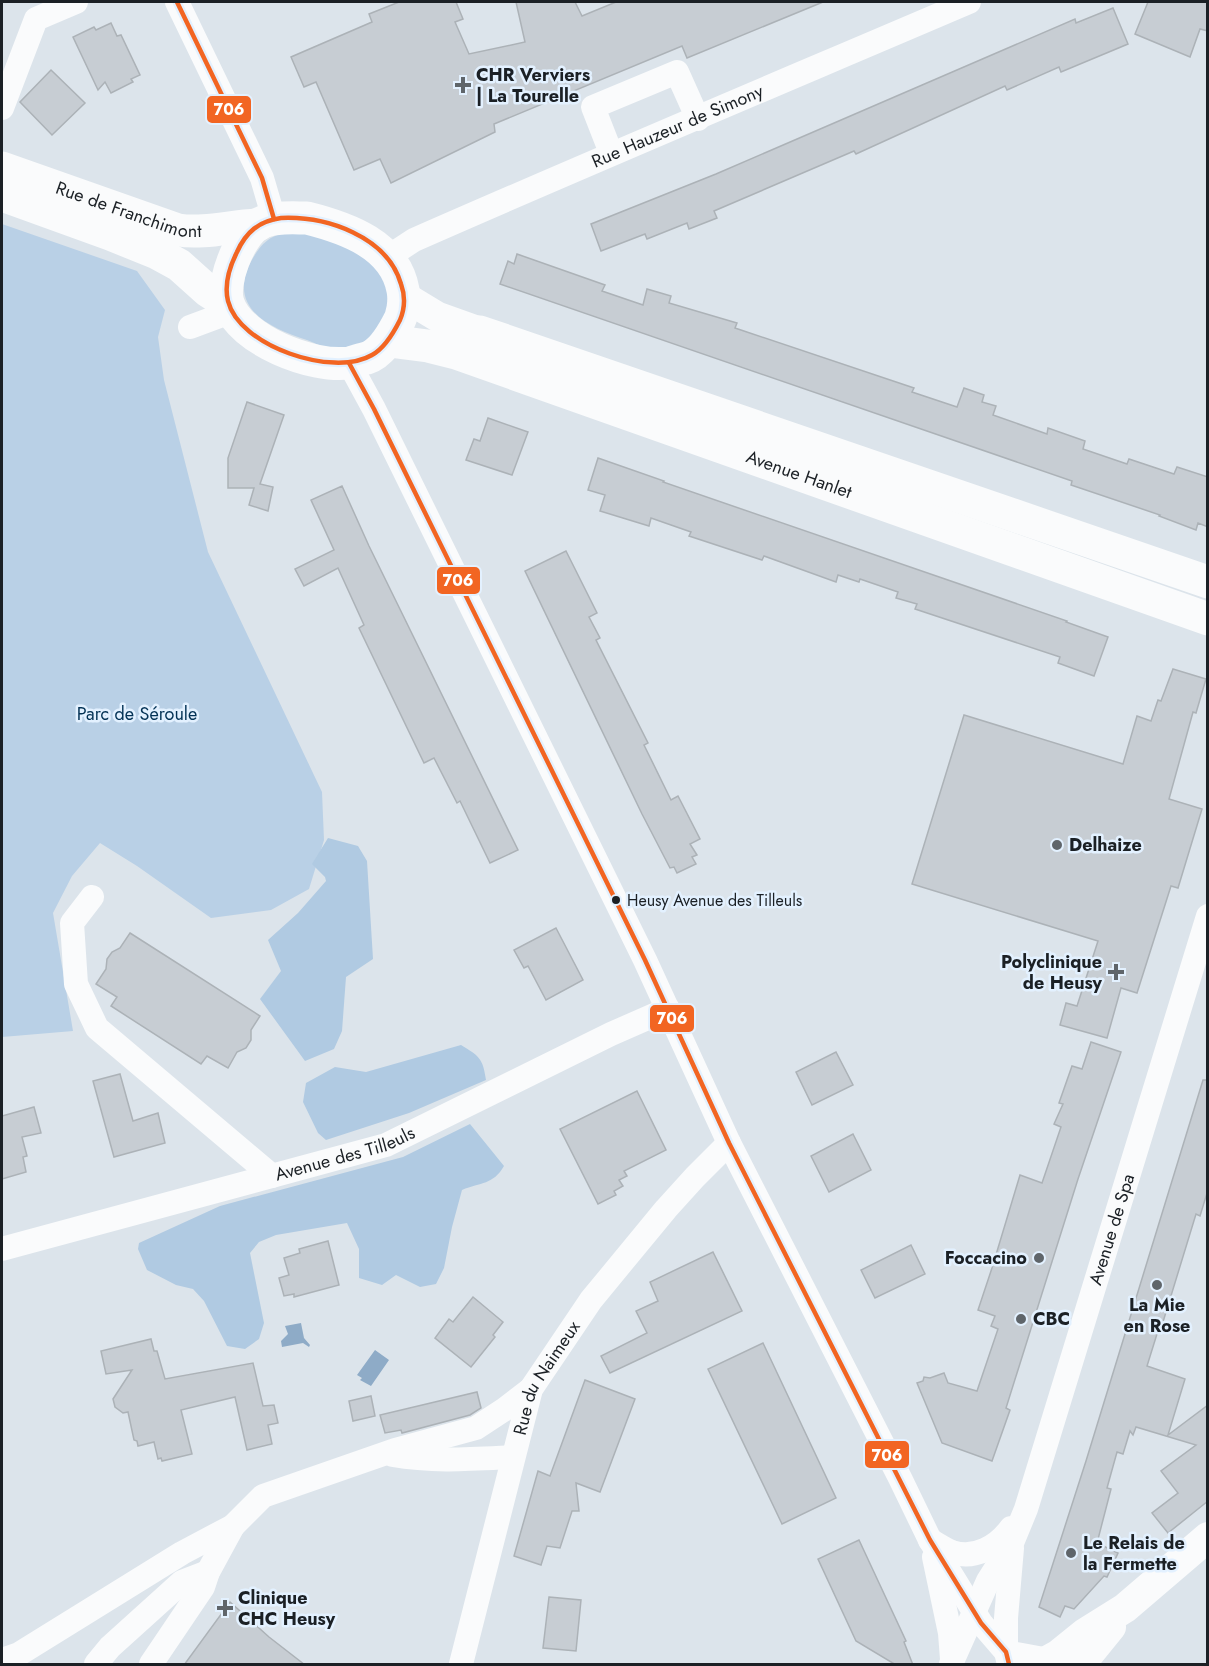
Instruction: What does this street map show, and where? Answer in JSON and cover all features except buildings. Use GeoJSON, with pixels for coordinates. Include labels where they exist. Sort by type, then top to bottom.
{"type":"FeatureCollection","features":[{"type":"Feature","properties":{"kind":"highway","name":"Rue de Franchimont"},"geometry":{"type":"LineString","coordinates":[[2,168],[178,230],[202,231],[266,222]]}},
{"type":"Feature","properties":{"kind":"highway","name":"Rue de Franchimont"},"geometry":{"type":"LineString","coordinates":[[2,195],[126,239],[157,253],[179,265],[231,308]]}},
{"type":"Feature","properties":{"kind":"highway"},"geometry":{"type":"LineString","coordinates":[[307,218],[328,224],[370,242],[388,257],[401,278],[405,297],[400,320],[388,341],[371,356],[349,363],[323,363],[273,347],[249,332],[231,308],[227,285],[233,263],[248,235],[266,222],[307,218]]}},
{"type":"Feature","properties":{"kind":"highway","name":"Avenue Hanlet"},"geometry":{"type":"LineString","coordinates":[[480,332],[1208,582]]}},
{"type":"Feature","properties":{"kind":"highway","name":"Avenue Hanlet"},"geometry":{"type":"LineString","coordinates":[[388,341],[428,346],[456,353],[1208,619]]}},
{"type":"Feature","properties":{"kind":"main road","name":"Avenue Hanlet"},"geometry":{"type":"LineString","coordinates":[[405,297],[438,317],[480,332]]}},
{"type":"Feature","properties":{"kind":"main road"},"geometry":{"type":"LineString","coordinates":[[1025,1659],[1059,1654],[1085,1633],[1125,1608],[1208,1538]]}},
{"type":"Feature","properties":{"kind":"main road"},"geometry":{"type":"LineString","coordinates":[[1081,1665],[1125,1608]]}},
{"type":"Feature","properties":{"kind":"street"},"geometry":{"type":"LineString","coordinates":[[2,108],[36,19],[76,2]]}},
{"type":"Feature","properties":{"kind":"street","name":"Rue Hauzeur de Simony"},"geometry":{"type":"LineString","coordinates":[[388,257],[414,240],[611,153],[969,2]]}},
{"type":"Feature","properties":{"kind":"street"},"geometry":{"type":"LineString","coordinates":[[186,5],[262,178],[266,222]]}},
{"type":"Feature","properties":{"kind":"street"},"geometry":{"type":"LineString","coordinates":[[611,153],[593,107],[677,72],[698,118]]}},
{"type":"Feature","properties":{"kind":"street"},"geometry":{"type":"LineString","coordinates":[[190,327],[231,308]]}},
{"type":"Feature","properties":{"kind":"street"},"geometry":{"type":"LineString","coordinates":[[349,363],[374,409],[668,1009],[729,1143],[930,1540],[974,1612],[1025,1659]]}},
{"type":"Feature","properties":{"kind":"street"},"geometry":{"type":"LineString","coordinates":[[92,897],[72,923],[76,984],[97,1029],[272,1176]]}},
{"type":"Feature","properties":{"kind":"street","name":"Avenue de Spa"},"geometry":{"type":"LineString","coordinates":[[951,1663],[988,1581],[1012,1543],[1026,1509],[1208,916]]}},
{"type":"Feature","properties":{"kind":"street","name":"Avenue des Tilleuls"},"geometry":{"type":"LineString","coordinates":[[2,1249],[386,1145],[611,1034],[668,1009]]}},
{"type":"Feature","properties":{"kind":"street","name":"Rue du Naimeux"},"geometry":{"type":"LineString","coordinates":[[461,1665],[531,1389],[591,1300],[680,1193],[729,1143]]}},
{"type":"Feature","properties":{"kind":"street"},"geometry":{"type":"LineString","coordinates":[[2,1660],[19,1654],[182,1553],[232,1526],[263,1496],[325,1473],[476,1428],[506,1409],[531,1389]]}},
{"type":"Feature","properties":{"kind":"street"},"geometry":{"type":"LineString","coordinates":[[387,1454],[427,1460],[513,1457]]}},
{"type":"Feature","properties":{"kind":"street"},"geometry":{"type":"LineString","coordinates":[[930,1540],[953,1553],[984,1551],[994,1546],[1006,1535],[1026,1509]]}},
{"type":"Feature","properties":{"kind":"street"},"geometry":{"type":"LineString","coordinates":[[151,1665],[203,1587],[208,1572],[232,1526]]}},
{"type":"Feature","properties":{"kind":"street"},"geometry":{"type":"LineString","coordinates":[[930,1540],[950,1634],[951,1663]]}},
{"type":"Feature","properties":{"kind":"street","name":"Avenue de Spa"},"geometry":{"type":"LineString","coordinates":[[1012,1543],[1006,1618],[1025,1659]]}},
{"type":"Feature","properties":{"kind":"street"},"geometry":{"type":"LineString","coordinates":[[96,1665],[110,1647],[182,1582],[208,1572]]}},
{"type":"Feature","properties":{"kind":"green space","name":"Parc de Séroule"},"geometry":{"type":"Polygon","coordinates":[[[2,224],[137,271],[165,310],[158,337],[164,380],[208,552],[322,792],[324,840],[309,889],[271,910],[211,918],[100,843],[72,876],[53,913],[73,1031],[2,1037],[2,224]]]}},
{"type":"Feature","properties":{"kind":"green space"},"geometry":{"type":"Polygon","coordinates":[[[301,231],[366,254],[389,287],[388,308],[382,322],[372,336],[358,345],[333,349],[292,335],[265,321],[247,302],[244,290],[246,275],[258,251],[273,237],[301,231]]]}},
{"type":"Feature","properties":{"kind":"shaded area"},"geometry":{"type":"Polygon","coordinates":[[[328,838],[358,846],[367,861],[373,959],[346,977],[342,1031],[334,1049],[305,1061],[260,999],[281,971],[268,940],[298,913],[326,881],[312,864],[328,838]]]}},
{"type":"Feature","properties":{"kind":"shaded area"},"geometry":{"type":"Polygon","coordinates":[[[461,1045],[479,1058],[486,1080],[409,1113],[326,1140],[318,1133],[303,1102],[306,1083],[335,1067],[366,1072],[461,1045]]]}},
{"type":"Feature","properties":{"kind":"shaded area"},"geometry":{"type":"Polygon","coordinates":[[[470,1124],[504,1166],[491,1180],[462,1190],[444,1268],[436,1284],[420,1287],[396,1275],[382,1285],[359,1278],[359,1249],[347,1223],[276,1235],[259,1242],[250,1253],[264,1323],[259,1339],[245,1349],[227,1346],[204,1301],[193,1289],[176,1285],[147,1270],[138,1249],[139,1243],[220,1206],[403,1157],[470,1124]]]}},
{"type":"Feature","properties":{"kind":"shaded area"},"geometry":{"type":"Polygon","coordinates":[[[301,1323],[304,1338],[310,1345],[309,1347],[303,1343],[282,1347],[281,1341],[288,1334],[285,1326],[301,1323]]]}},
{"type":"Feature","properties":{"kind":"shaded area"},"geometry":{"type":"Polygon","coordinates":[[[375,1350],[389,1360],[371,1386],[360,1380],[362,1378],[357,1375],[375,1350]]]}},
{"type":"Feature","properties":{"kind":"transit line","name":"706"},"geometry":{"type":"LineString","coordinates":[[177,2],[262,178],[274,219]]}},
{"type":"Feature","properties":{"kind":"transit line","name":"706"},"geometry":{"type":"LineString","coordinates":[[281,218],[317,221],[353,232],[369,241],[394,267],[403,293],[403,311],[392,335],[377,352],[355,361],[335,363],[312,360],[290,354],[268,344],[250,332],[236,317],[228,301],[227,289],[228,276],[234,257],[249,233],[266,222],[281,218]]}},
{"type":"Feature","properties":{"kind":"transit line","name":"706"},"geometry":{"type":"LineString","coordinates":[[349,363],[374,409],[645,960],[729,1143],[930,1540],[981,1623],[1006,1652],[1009,1664]]}},
{"type":"Feature","properties":{"kind":"place","name":"CHR Verviers | La Tourelle"},"geometry":{"type":"Point","coordinates":[463,85]}},
{"type":"Feature","properties":{"kind":"place","name":"Delhaize"},"geometry":{"type":"Point","coordinates":[1057,845]}},
{"type":"Feature","properties":{"kind":"place","name":"Heusy Avenue des Tilleuls"},"geometry":{"type":"Point","coordinates":[616,900]}},
{"type":"Feature","properties":{"kind":"place","name":"Polyclinique de Heusy"},"geometry":{"type":"Point","coordinates":[1116,972]}},
{"type":"Feature","properties":{"kind":"place","name":"Foccacino"},"geometry":{"type":"Point","coordinates":[1039,1258]}},
{"type":"Feature","properties":{"kind":"place","name":"La Mie en Rose"},"geometry":{"type":"Point","coordinates":[1157,1285]}},
{"type":"Feature","properties":{"kind":"place","name":"CBC"},"geometry":{"type":"Point","coordinates":[1021,1319]}},
{"type":"Feature","properties":{"kind":"place","name":"Le Relais de la Fermette"},"geometry":{"type":"Point","coordinates":[1071,1553]}},
{"type":"Feature","properties":{"kind":"place","name":"Clinique CHC Heusy"},"geometry":{"type":"Point","coordinates":[225,1608]}}]}
